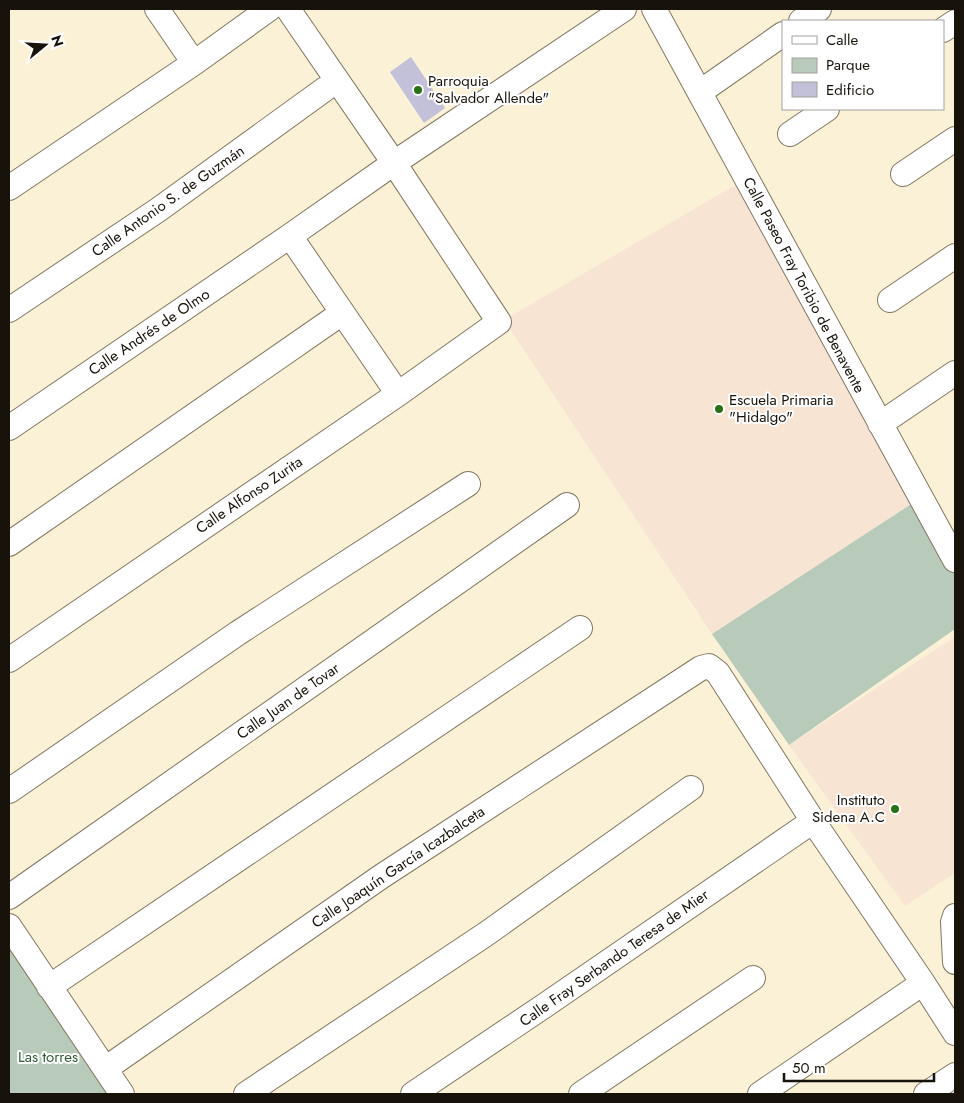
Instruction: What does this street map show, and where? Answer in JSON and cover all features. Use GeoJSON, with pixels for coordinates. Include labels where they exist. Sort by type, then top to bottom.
{"type":"FeatureCollection","features":[{"type":"Feature","properties":{"kind":"street"},"geometry":{"type":"LineString","coordinates":[[157,9],[194,63]]}},
{"type":"Feature","properties":{"kind":"street"},"geometry":{"type":"LineString","coordinates":[[9,188],[194,63],[269,9]]}},
{"type":"Feature","properties":{"kind":"street"},"geometry":{"type":"LineString","coordinates":[[288,9],[394,163]]}},
{"type":"Feature","properties":{"kind":"street","name":"Calle Andrés de Olmo"},"geometry":{"type":"LineString","coordinates":[[9,428],[394,163],[624,9]]}},
{"type":"Feature","properties":{"kind":"street","name":"Calle Paseo Fray Toribio de Benavente"},"geometry":{"type":"LineString","coordinates":[[654,9],[955,560]]}},
{"type":"Feature","properties":{"kind":"street"},"geometry":{"type":"LineString","coordinates":[[802,20],[818,9]]}},
{"type":"Feature","properties":{"kind":"street"},"geometry":{"type":"LineString","coordinates":[[944,29],[955,22]]}},
{"type":"Feature","properties":{"kind":"street"},"geometry":{"type":"LineString","coordinates":[[700,92],[782,35]]}},
{"type":"Feature","properties":{"kind":"street","name":"Calle Antonio S. de Guzmán"},"geometry":{"type":"LineString","coordinates":[[9,310],[158,210],[325,89]]}},
{"type":"Feature","properties":{"kind":"street"},"geometry":{"type":"LineString","coordinates":[[790,134],[826,110]]}},
{"type":"Feature","properties":{"kind":"street"},"geometry":{"type":"LineString","coordinates":[[903,174],[955,138]]}},
{"type":"Feature","properties":{"kind":"street","name":"Calle Alfonso Zurita"},"geometry":{"type":"LineString","coordinates":[[9,660],[398,394],[499,322],[394,163]]}},
{"type":"Feature","properties":{"kind":"street"},"geometry":{"type":"LineString","coordinates":[[290,236],[398,394]]}},
{"type":"Feature","properties":{"kind":"street"},"geometry":{"type":"LineString","coordinates":[[890,300],[955,256]]}},
{"type":"Feature","properties":{"kind":"street"},"geometry":{"type":"LineString","coordinates":[[9,544],[342,313]]}},
{"type":"Feature","properties":{"kind":"street"},"geometry":{"type":"LineString","coordinates":[[880,424],[955,373]]}},
{"type":"Feature","properties":{"kind":"street"},"geometry":{"type":"LineString","coordinates":[[9,791],[238,633],[468,484]]}},
{"type":"Feature","properties":{"kind":"street","name":"Calle Juan de Tovar"},"geometry":{"type":"LineString","coordinates":[[9,897],[567,505]]}},
{"type":"Feature","properties":{"kind":"street"},"geometry":{"type":"LineString","coordinates":[[49,986],[580,628]]}},
{"type":"Feature","properties":{"kind":"street","name":"Calle Joaquín García Icazbalceta"},"geometry":{"type":"LineString","coordinates":[[105,1069],[382,876],[700,668],[709,666],[718,673],[813,820]]}},
{"type":"Feature","properties":{"kind":"street"},"geometry":{"type":"LineString","coordinates":[[246,1094],[486,934],[691,788]]}},
{"type":"Feature","properties":{"kind":"street"},"geometry":{"type":"LineString","coordinates":[[813,820],[955,1033]]}},
{"type":"Feature","properties":{"kind":"street","name":"Calle Fray Serbando Teresa de Mier"},"geometry":{"type":"LineString","coordinates":[[413,1094],[813,820]]}},
{"type":"Feature","properties":{"kind":"street"},"geometry":{"type":"LineString","coordinates":[[955,916],[953,922],[955,962]]}},
{"type":"Feature","properties":{"kind":"street"},"geometry":{"type":"LineString","coordinates":[[9,926],[122,1094]]}},
{"type":"Feature","properties":{"kind":"street"},"geometry":{"type":"LineString","coordinates":[[581,1094],[753,978]]}},
{"type":"Feature","properties":{"kind":"street"},"geometry":{"type":"LineString","coordinates":[[760,1094],[923,983]]}},
{"type":"Feature","properties":{"kind":"street"},"geometry":{"type":"LineString","coordinates":[[926,1094],[955,1075]]}},
{"type":"Feature","properties":{"kind":"shaded area","name":"Escuela Primaria \"Hidalgo\""},"geometry":{"type":"Polygon","coordinates":[[[754,174],[922,497],[712,634],[504,320],[754,174]]]}},
{"type":"Feature","properties":{"kind":"shaded area","name":"Instituto Sidena A.C"},"geometry":{"type":"Polygon","coordinates":[[[955,637],[955,873],[905,906],[789,745],[955,637]]]}},
{"type":"Feature","properties":{"kind":"green space"},"geometry":{"type":"Polygon","coordinates":[[[922,497],[955,557],[955,629],[789,745],[712,634],[922,497]]]}},
{"type":"Feature","properties":{"kind":"green space","name":"Las torres"},"geometry":{"type":"Polygon","coordinates":[[[9,931],[118,1094],[9,1094],[9,931]]]}},
{"type":"Feature","properties":{"kind":"building","name":"Parroquia \"Salvador Allende\""},"geometry":{"type":"Polygon","coordinates":[[[411,57],[445,108],[424,123],[390,72],[411,57]]]}},
{"type":"Feature","properties":{"kind":"place","name":"Parroquia \"Salvador Allende\""},"geometry":{"type":"Point","coordinates":[418,90]}},
{"type":"Feature","properties":{"kind":"place","name":"Escuela Primaria \"Hidalgo\""},"geometry":{"type":"Point","coordinates":[719,409]}},
{"type":"Feature","properties":{"kind":"place","name":"Instituto Sidena A.C"},"geometry":{"type":"Point","coordinates":[895,809]}}]}
